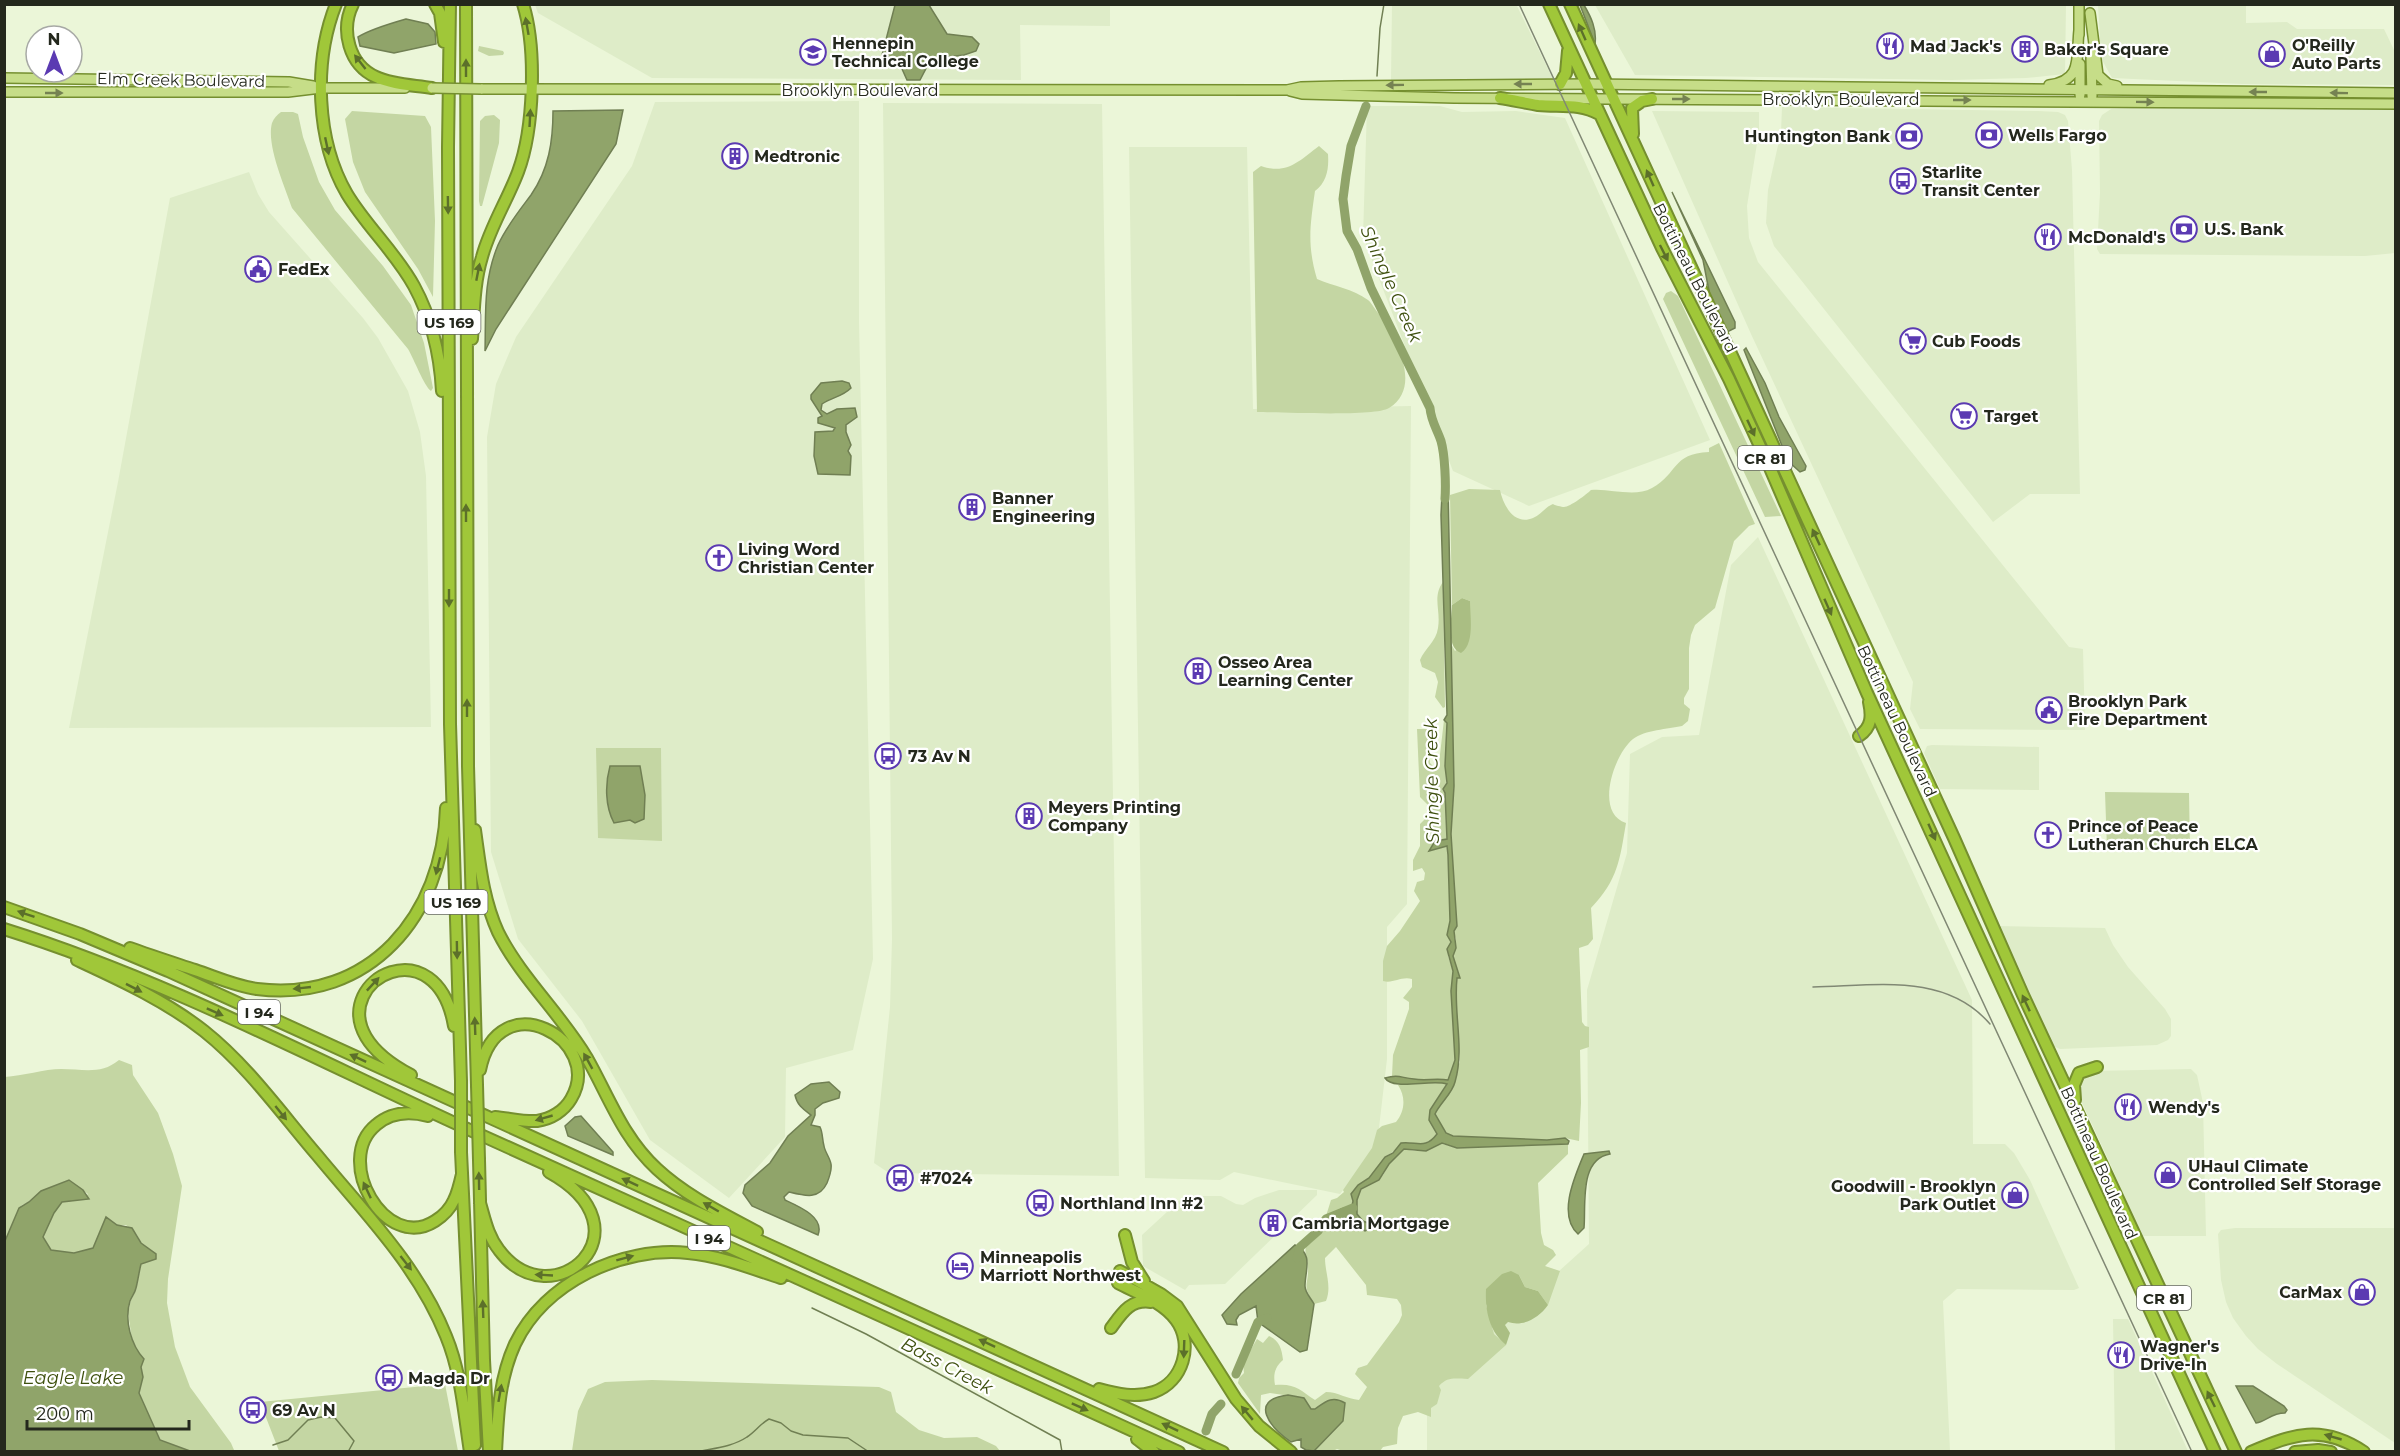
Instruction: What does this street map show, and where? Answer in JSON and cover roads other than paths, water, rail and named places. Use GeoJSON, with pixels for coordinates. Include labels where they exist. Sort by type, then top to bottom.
{"type":"FeatureCollection","features":[{"type":"Feature","properties":{"kind":"highway"},"geometry":{"type":"LineString","coordinates":[[336,4],[325,37],[321,88],[325,135],[332,163],[352,201],[408,275],[432,328],[441,377],[448,497]]}},
{"type":"Feature","properties":{"kind":"highway"},"geometry":{"type":"LineString","coordinates":[[353,4],[347,22],[347,34],[351,50],[362,66],[375,77],[432,88]]}},
{"type":"Feature","properties":{"kind":"highway"},"geometry":{"type":"LineString","coordinates":[[435,4],[440,13],[444,45],[448,147]]}},
{"type":"Feature","properties":{"kind":"highway","name":"US 169"},"geometry":{"type":"LineString","coordinates":[[450,4],[448,147],[450,724],[461,1080],[461,1152],[476,1452]]}},
{"type":"Feature","properties":{"kind":"highway","name":"US 169"},"geometry":{"type":"LineString","coordinates":[[466,4],[465,414],[468,766],[489,1452]]}},
{"type":"Feature","properties":{"kind":"highway"},"geometry":{"type":"LineString","coordinates":[[465,414],[478,271],[490,232],[521,162],[529,130],[530,40],[523,4]]}},
{"type":"Feature","properties":{"kind":"highway","name":"Bottineau Boulevard"},"geometry":{"type":"LineString","coordinates":[[1549,4],[1569,47],[1597,84],[1612,98],[1634,143],[1954,838],[2014,977],[2236,1452]]}},
{"type":"Feature","properties":{"kind":"highway","name":"Bottineau Boulevard"},"geometry":{"type":"LineString","coordinates":[[1570,4],[1597,84],[1596,98],[1600,115],[1662,248],[1747,418],[1867,693],[2215,1452]]}},
{"type":"Feature","properties":{"kind":"highway"},"geometry":{"type":"LineString","coordinates":[[1560,84],[1568,66],[1569,47]]}},
{"type":"Feature","properties":{"kind":"highway"},"geometry":{"type":"LineString","coordinates":[[1500,98],[1538,105],[1579,106],[1589,108],[1600,115]]}},
{"type":"Feature","properties":{"kind":"highway"},"geometry":{"type":"LineString","coordinates":[[1634,143],[1632,108],[1642,101],[1652,99]]}},
{"type":"Feature","properties":{"kind":"highway"},"geometry":{"type":"LineString","coordinates":[[1859,736],[1868,728],[1871,720],[1867,693]]}},
{"type":"Feature","properties":{"kind":"highway"},"geometry":{"type":"LineString","coordinates":[[47,921],[246,987],[277,990],[307,988],[326,984],[351,974],[370,963],[401,936],[416,916],[431,887],[444,838],[450,724]]}},
{"type":"Feature","properties":{"kind":"highway"},"geometry":{"type":"LineString","coordinates":[[468,766],[482,881],[494,922],[519,966],[584,1054],[626,1131],[651,1162],[677,1185],[817,1267]]}},
{"type":"Feature","properties":{"kind":"highway","name":"I 94"},"geometry":{"type":"LineString","coordinates":[[4,907],[47,921],[158,967],[1223,1452]]}},
{"type":"Feature","properties":{"kind":"highway"},"geometry":{"type":"LineString","coordinates":[[4,929],[102,972],[171,1008],[215,1041],[253,1079],[404,1260],[428,1297],[450,1347],[463,1404],[470,1452]]}},
{"type":"Feature","properties":{"kind":"highway","name":"I 94"},"geometry":{"type":"LineString","coordinates":[[4,929],[70,950],[158,986],[471,1131],[1179,1452]]}},
{"type":"Feature","properties":{"kind":"highway"},"geometry":{"type":"LineString","coordinates":[[461,1080],[452,1013],[440,989],[425,975],[409,970],[390,972],[377,979],[366,992],[360,1013],[362,1028],[369,1042],[382,1056],[400,1069],[469,1108]]}},
{"type":"Feature","properties":{"kind":"highway"},"geometry":{"type":"LineString","coordinates":[[477,1085],[482,1060],[488,1045],[497,1034],[515,1025],[536,1025],[550,1031],[571,1051],[577,1067],[577,1081],[573,1095],[564,1107],[551,1117],[531,1121],[486,1115]]}},
{"type":"Feature","properties":{"kind":"highway"},"geometry":{"type":"LineString","coordinates":[[2077,1112],[2074,1094],[2075,1079],[2079,1073],[2097,1067]]}},
{"type":"Feature","properties":{"kind":"highway"},"geometry":{"type":"LineString","coordinates":[[462,1174],[454,1200],[447,1210],[429,1225],[408,1227],[387,1218],[369,1196],[362,1177],[361,1147],[371,1128],[383,1119],[398,1113],[419,1114],[471,1131]]}},
{"type":"Feature","properties":{"kind":"highway"},"geometry":{"type":"LineString","coordinates":[[480,1203],[488,1232],[500,1252],[516,1266],[533,1274],[553,1276],[567,1271],[585,1257],[593,1242],[592,1211],[580,1195],[557,1177],[486,1137]]}},
{"type":"Feature","properties":{"kind":"highway"},"geometry":{"type":"LineString","coordinates":[[1125,1235],[1134,1268],[1153,1290]]}},
{"type":"Feature","properties":{"kind":"highway"},"geometry":{"type":"LineString","coordinates":[[496,1452],[501,1388],[519,1336],[545,1303],[598,1268],[639,1255],[667,1252],[687,1253],[732,1262],[839,1298]]}},
{"type":"Feature","properties":{"kind":"highway"},"geometry":{"type":"LineString","coordinates":[[1120,1271],[1180,1309],[1226,1384],[1254,1421],[1291,1452]]}},
{"type":"Feature","properties":{"kind":"highway"},"geometry":{"type":"LineString","coordinates":[[1040,1368],[1082,1384],[1115,1393],[1143,1395],[1158,1390],[1176,1375],[1183,1361],[1185,1350],[1179,1324],[1162,1306],[1118,1283]]}},
{"type":"Feature","properties":{"kind":"highway"},"geometry":{"type":"LineString","coordinates":[[1112,1328],[1124,1310],[1133,1304],[1144,1301],[1162,1306]]}},
{"type":"Feature","properties":{"kind":"highway"},"geometry":{"type":"LineString","coordinates":[[1107,1419],[1154,1452]]}},
{"type":"Feature","properties":{"kind":"highway"},"geometry":{"type":"LineString","coordinates":[[2251,1452],[2287,1437],[2317,1433],[2344,1441],[2364,1452]]}},
{"type":"Feature","properties":{"kind":"highway"},"geometry":{"type":"LineString","coordinates":[[2295,1452],[2318,1450],[2331,1452]]}},
{"type":"Feature","properties":{"kind":"main road"},"geometry":{"type":"LineString","coordinates":[[2079,4],[2080,96]]}},
{"type":"Feature","properties":{"kind":"main road"},"geometry":{"type":"LineString","coordinates":[[2090,9],[2097,71],[2102,80],[2111,85],[2170,91]]}},
{"type":"Feature","properties":{"kind":"main road"},"geometry":{"type":"LineString","coordinates":[[2090,9],[2092,96]]}},
{"type":"Feature","properties":{"kind":"main road"},"geometry":{"type":"LineString","coordinates":[[2020,89],[2061,83],[2070,79],[2075,69],[2079,30]]}},
{"type":"Feature","properties":{"kind":"main road","name":"Elm Creek Boulevard"},"geometry":{"type":"LineString","coordinates":[[4,78],[289,81],[321,88]]}},
{"type":"Feature","properties":{"kind":"main road","name":"Brooklyn Boulevard"},"geometry":{"type":"LineString","coordinates":[[432,88],[1287,90],[1301,87],[1351,86],[1597,84],[2020,89],[2080,96]]}},
{"type":"Feature","properties":{"kind":"main road","name":"Elm Creek Boulevard"},"geometry":{"type":"LineString","coordinates":[[4,92],[288,92],[321,88],[432,88]]}},
{"type":"Feature","properties":{"kind":"main road"},"geometry":{"type":"LineString","coordinates":[[1941,89],[1941,100]]}},
{"type":"Feature","properties":{"kind":"main road","name":"Brooklyn Boulevard"},"geometry":{"type":"LineString","coordinates":[[1287,90],[1302,94],[1500,98],[1941,100],[2092,96],[2396,104]]}},
{"type":"Feature","properties":{"kind":"main road","name":"Brooklyn Boulevard"},"geometry":{"type":"LineString","coordinates":[[2092,96],[2170,91],[2396,93]]}},
{"type":"Feature","properties":{"kind":"water"},"geometry":{"type":"Polygon","coordinates":[[[895,5],[929,5],[947,34],[972,37],[979,44],[976,51],[964,55],[931,59],[920,80],[907,80],[898,60],[882,55],[895,5]]]}},
{"type":"Feature","properties":{"kind":"water"},"geometry":{"type":"Polygon","coordinates":[[[1580,5],[1584,5],[1591,19],[1595,44],[1580,5]]]}},
{"type":"Feature","properties":{"kind":"water"},"geometry":{"type":"Polygon","coordinates":[[[406,19],[428,24],[435,32],[436,44],[394,53],[360,46],[358,37],[374,29],[406,19]]]}},
{"type":"Feature","properties":{"kind":"water"},"geometry":{"type":"Polygon","coordinates":[[[623,110],[616,144],[496,329],[485,351],[486,297],[493,258],[505,232],[542,175],[551,144],[553,111],[623,110]]]}},
{"type":"Feature","properties":{"kind":"water"},"geometry":{"type":"Polygon","coordinates":[[[1672,192],[1735,322],[1735,328],[1727,332],[1710,296],[1703,260],[1672,192]]]}},
{"type":"Feature","properties":{"kind":"water"},"geometry":{"type":"Polygon","coordinates":[[[1746,348],[1765,383],[1779,417],[1806,466],[1805,470],[1800,472],[1788,461],[1744,350],[1746,348]]]}},
{"type":"Feature","properties":{"kind":"water"},"geometry":{"type":"Polygon","coordinates":[[[842,381],[849,383],[851,388],[822,404],[821,410],[827,414],[837,409],[855,408],[857,417],[846,425],[851,445],[848,451],[851,456],[850,475],[818,474],[814,456],[815,432],[833,431],[835,428],[818,423],[818,418],[822,416],[811,399],[811,395],[821,383],[842,381]]]}},
{"type":"Feature","properties":{"kind":"water"},"geometry":{"type":"Polygon","coordinates":[[[1448,487],[1454,786],[1451,834],[1457,926],[1454,931],[1456,948],[1453,956],[1460,978],[1457,978],[1456,991],[1459,1056],[1453,1086],[1435,1114],[1446,1133],[1453,1136],[1547,1140],[1565,1138],[1569,1141],[1568,1144],[1457,1148],[1442,1143],[1426,1151],[1404,1149],[1389,1164],[1379,1180],[1361,1189],[1357,1200],[1357,1214],[1363,1221],[1376,1226],[1365,1231],[1343,1219],[1341,1209],[1352,1206],[1351,1194],[1358,1185],[1369,1178],[1385,1157],[1393,1153],[1401,1143],[1420,1144],[1433,1139],[1437,1134],[1429,1120],[1430,1110],[1447,1084],[1396,1084],[1385,1078],[1397,1076],[1418,1080],[1448,1080],[1455,1060],[1451,991],[1453,971],[1447,949],[1451,942],[1447,935],[1450,921],[1447,846],[1429,851],[1435,841],[1447,839],[1443,789],[1447,783],[1445,766],[1447,723],[1444,720],[1447,715],[1441,515],[1442,494],[1448,487]]]}},
{"type":"Feature","properties":{"kind":"water"},"geometry":{"type":"Polygon","coordinates":[[[610,766],[640,766],[645,795],[644,819],[635,823],[630,820],[614,823],[607,795],[610,766]]]}},
{"type":"Feature","properties":{"kind":"water"},"geometry":{"type":"Polygon","coordinates":[[[829,1082],[840,1092],[839,1098],[823,1103],[815,1109],[811,1125],[821,1129],[831,1164],[828,1181],[824,1188],[816,1194],[789,1192],[784,1197],[785,1200],[803,1209],[814,1218],[818,1223],[818,1235],[752,1206],[743,1193],[745,1185],[770,1163],[788,1136],[811,1115],[799,1104],[795,1095],[811,1084],[829,1082]]]}},
{"type":"Feature","properties":{"kind":"water"},"geometry":{"type":"Polygon","coordinates":[[[581,1116],[613,1152],[613,1155],[568,1136],[565,1126],[575,1117],[581,1116]]]}},
{"type":"Feature","properties":{"kind":"water"},"geometry":{"type":"Polygon","coordinates":[[[1609,1151],[1610,1154],[1593,1164],[1589,1174],[1586,1184],[1584,1228],[1578,1234],[1572,1226],[1568,1206],[1576,1173],[1584,1154],[1609,1151]]]}},
{"type":"Feature","properties":{"kind":"water","name":"Eagle Lake"},"geometry":{"type":"Polygon","coordinates":[[[69,1180],[83,1190],[89,1199],[62,1202],[43,1237],[51,1250],[74,1253],[93,1248],[106,1217],[117,1225],[132,1228],[141,1243],[156,1254],[156,1259],[141,1264],[136,1290],[128,1308],[128,1324],[132,1340],[144,1359],[141,1367],[143,1377],[139,1393],[160,1440],[190,1451],[5,1451],[5,1241],[19,1208],[41,1191],[69,1180]]]}},
{"type":"Feature","properties":{"kind":"water"},"geometry":{"type":"Polygon","coordinates":[[[1295,1245],[1305,1253],[1307,1258],[1305,1289],[1314,1304],[1307,1350],[1300,1352],[1258,1322],[1256,1306],[1239,1315],[1236,1320],[1237,1325],[1227,1324],[1222,1315],[1241,1294],[1295,1245]]]}},
{"type":"Feature","properties":{"kind":"water"},"geometry":{"type":"Polygon","coordinates":[[[2236,1386],[2253,1386],[2287,1410],[2285,1413],[2276,1414],[2256,1423],[2236,1386]]]}},
{"type":"Feature","properties":{"kind":"water"},"geometry":{"type":"Polygon","coordinates":[[[1288,1395],[1304,1398],[1311,1409],[1332,1400],[1345,1403],[1343,1421],[1314,1451],[1301,1447],[1301,1439],[1291,1442],[1270,1422],[1266,1408],[1268,1402],[1288,1395]]]}},
{"type":"Feature","properties":{"kind":"waterway","name":"Shingle Creek"},"geometry":{"type":"LineString","coordinates":[[1377,76],[1384,4]]}},
{"type":"Feature","properties":{"kind":"waterway","name":"Shingle Creek"},"geometry":{"type":"LineString","coordinates":[[1366,106],[1351,146],[1346,176],[1343,199],[1347,231],[1357,249],[1371,288],[1430,408],[1442,447],[1445,499]]}},
{"type":"Feature","properties":{"kind":"waterway","name":"Shingle Creek"},"geometry":{"type":"LineString","coordinates":[[1297,1258],[1300,1247],[1318,1231],[1326,1219],[1353,1208]]}},
{"type":"Feature","properties":{"kind":"waterway","name":"Bass Creek"},"geometry":{"type":"LineString","coordinates":[[812,1308],[866,1334],[1060,1440],[1062,1452]]}},
{"type":"Feature","properties":{"kind":"waterway","name":"Shingle Creek"},"geometry":{"type":"LineString","coordinates":[[1236,1374],[1258,1322],[1267,1318]]}},
{"type":"Feature","properties":{"kind":"waterway","name":"Shingle Creek"},"geometry":{"type":"LineString","coordinates":[[1206,1431],[1212,1414],[1221,1404]]}},
{"type":"Feature","properties":{"kind":"waterway"},"geometry":{"type":"LineString","coordinates":[[273,1445],[288,1440],[308,1420],[321,1417],[335,1418],[354,1441],[348,1452]]}},
{"type":"Feature","properties":{"kind":"waterway"},"geometry":{"type":"LineString","coordinates":[[696,1452],[735,1443],[750,1435],[769,1419],[803,1435],[848,1438],[869,1452]]}},
{"type":"Feature","properties":{"kind":"railway"},"geometry":{"type":"LineString","coordinates":[[1519,4],[2192,1452]]}},
{"type":"Feature","properties":{"kind":"railway"},"geometry":{"type":"LineString","coordinates":[[1813,987],[1884,985],[1931,989],[1952,996],[1972,1007],[1990,1024]]}},
{"type":"Feature","properties":{"kind":"place","name":"Mad Jack's"},"geometry":{"type":"Point","coordinates":[1890,46]}},
{"type":"Feature","properties":{"kind":"place","name":"Baker's Square"},"geometry":{"type":"Point","coordinates":[2025,49]}},
{"type":"Feature","properties":{"kind":"place","name":"Hennepin Technical College"},"geometry":{"type":"Point","coordinates":[813,52]}},
{"type":"Feature","properties":{"kind":"place","name":"O'Reilly Auto Parts"},"geometry":{"type":"Point","coordinates":[2272,54]}},
{"type":"Feature","properties":{"kind":"place","name":"Wells Fargo"},"geometry":{"type":"Point","coordinates":[1989,135]}},
{"type":"Feature","properties":{"kind":"place","name":"Huntington Bank"},"geometry":{"type":"Point","coordinates":[1909,136]}},
{"type":"Feature","properties":{"kind":"place","name":"Medtronic"},"geometry":{"type":"Point","coordinates":[735,156]}},
{"type":"Feature","properties":{"kind":"place","name":"Starlite Transit Center"},"geometry":{"type":"Point","coordinates":[1903,181]}},
{"type":"Feature","properties":{"kind":"place","name":"U.S. Bank"},"geometry":{"type":"Point","coordinates":[2184,229]}},
{"type":"Feature","properties":{"kind":"place","name":"McDonald's"},"geometry":{"type":"Point","coordinates":[2048,237]}},
{"type":"Feature","properties":{"kind":"place","name":"FedEx"},"geometry":{"type":"Point","coordinates":[258,269]}},
{"type":"Feature","properties":{"kind":"place","name":"Cub Foods"},"geometry":{"type":"Point","coordinates":[1913,341]}},
{"type":"Feature","properties":{"kind":"place","name":"Target"},"geometry":{"type":"Point","coordinates":[1964,416]}},
{"type":"Feature","properties":{"kind":"place","name":"Banner Engineering"},"geometry":{"type":"Point","coordinates":[972,507]}},
{"type":"Feature","properties":{"kind":"place","name":"Living Word Christian Center"},"geometry":{"type":"Point","coordinates":[719,558]}},
{"type":"Feature","properties":{"kind":"place","name":"Osseo Area Learning Center"},"geometry":{"type":"Point","coordinates":[1198,671]}},
{"type":"Feature","properties":{"kind":"place","name":"Brooklyn Park Fire Department"},"geometry":{"type":"Point","coordinates":[2049,710]}},
{"type":"Feature","properties":{"kind":"place","name":"73 Av N"},"geometry":{"type":"Point","coordinates":[888,756]}},
{"type":"Feature","properties":{"kind":"place","name":"Meyers Printing Company"},"geometry":{"type":"Point","coordinates":[1029,816]}},
{"type":"Feature","properties":{"kind":"place","name":"Prince of Peace Lutheran Church ELCA"},"geometry":{"type":"Point","coordinates":[2048,835]}},
{"type":"Feature","properties":{"kind":"place","name":"Wendy's"},"geometry":{"type":"Point","coordinates":[2128,1107]}},
{"type":"Feature","properties":{"kind":"place","name":"UHaul Climate Controlled Self Storage"},"geometry":{"type":"Point","coordinates":[2168,1175]}},
{"type":"Feature","properties":{"kind":"place","name":"#7024"},"geometry":{"type":"Point","coordinates":[900,1178]}},
{"type":"Feature","properties":{"kind":"place","name":"Goodwill - Brooklyn Park Outlet"},"geometry":{"type":"Point","coordinates":[2015,1195]}},
{"type":"Feature","properties":{"kind":"place","name":"Northland Inn #2"},"geometry":{"type":"Point","coordinates":[1040,1203]}},
{"type":"Feature","properties":{"kind":"place","name":"Cambria Mortgage"},"geometry":{"type":"Point","coordinates":[1273,1223]}},
{"type":"Feature","properties":{"kind":"place","name":"Minneapolis Marriott Northwest"},"geometry":{"type":"Point","coordinates":[960,1266]}},
{"type":"Feature","properties":{"kind":"place","name":"CarMax"},"geometry":{"type":"Point","coordinates":[2362,1292]}},
{"type":"Feature","properties":{"kind":"place","name":"Wagner's Drive-In"},"geometry":{"type":"Point","coordinates":[2121,1355]}},
{"type":"Feature","properties":{"kind":"place","name":"Magda Dr"},"geometry":{"type":"Point","coordinates":[389,1378]}},
{"type":"Feature","properties":{"kind":"place","name":"69 Av N"},"geometry":{"type":"Point","coordinates":[253,1410]}}]}
